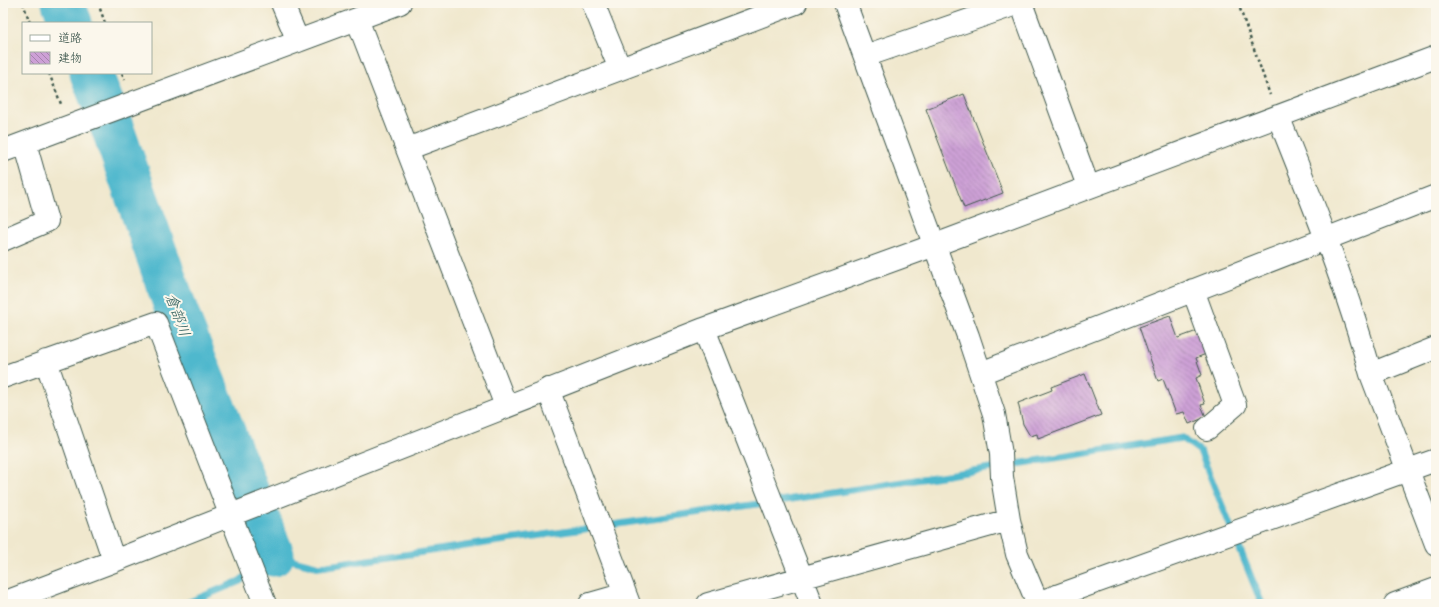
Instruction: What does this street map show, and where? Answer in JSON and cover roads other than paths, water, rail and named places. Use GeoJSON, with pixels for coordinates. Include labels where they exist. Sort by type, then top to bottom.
{"type":"FeatureCollection","features":[{"type":"Feature","properties":{"kind":"street"},"geometry":{"type":"LineString","coordinates":[[282,3],[298,41]]}},
{"type":"Feature","properties":{"kind":"street"},"geometry":{"type":"LineString","coordinates":[[593,3],[620,69]]}},
{"type":"Feature","properties":{"kind":"street"},"geometry":{"type":"LineString","coordinates":[[407,149],[796,3]]}},
{"type":"Feature","properties":{"kind":"street"},"geometry":{"type":"LineString","coordinates":[[845,3],[935,245],[994,414],[1002,454],[1002,477],[1009,520],[1018,554],[1038,603],[1436,460]]}},
{"type":"Feature","properties":{"kind":"street"},"geometry":{"type":"LineString","coordinates":[[865,56],[1020,3],[1088,186]]}},
{"type":"Feature","properties":{"kind":"street"},"geometry":{"type":"LineString","coordinates":[[3,151],[357,19],[391,4]]}},
{"type":"Feature","properties":{"kind":"street"},"geometry":{"type":"LineString","coordinates":[[357,19],[506,406]]}},
{"type":"Feature","properties":{"kind":"street"},"geometry":{"type":"LineString","coordinates":[[3,603],[114,561],[548,389],[704,329],[935,245],[1436,56]]}},
{"type":"Feature","properties":{"kind":"street"},"geometry":{"type":"LineString","coordinates":[[1278,116],[1327,238],[1353,312],[1371,374],[1436,544]]}},
{"type":"Feature","properties":{"kind":"street"},"geometry":{"type":"LineString","coordinates":[[3,240],[47,221],[25,143]]}},
{"type":"Feature","properties":{"kind":"street"},"geometry":{"type":"LineString","coordinates":[[980,373],[1436,196]]}},
{"type":"Feature","properties":{"kind":"street"},"geometry":{"type":"LineString","coordinates":[[1193,290],[1235,405],[1207,429]]}},
{"type":"Feature","properties":{"kind":"street"},"geometry":{"type":"LineString","coordinates":[[3,377],[156,323],[233,513],[258,585]]}},
{"type":"Feature","properties":{"kind":"street"},"geometry":{"type":"LineString","coordinates":[[704,329],[812,604]]}},
{"type":"Feature","properties":{"kind":"street"},"geometry":{"type":"LineString","coordinates":[[1371,374],[1436,348]]}},
{"type":"Feature","properties":{"kind":"street"},"geometry":{"type":"LineString","coordinates":[[46,361],[114,561]]}},
{"type":"Feature","properties":{"kind":"street"},"geometry":{"type":"LineString","coordinates":[[548,389],[627,599],[590,604]]}},
{"type":"Feature","properties":{"kind":"street"},"geometry":{"type":"LineString","coordinates":[[708,604],[1009,520]]}},
{"type":"Feature","properties":{"kind":"street"},"geometry":{"type":"LineString","coordinates":[[1394,604],[1436,589]]}},
{"type":"Feature","properties":{"kind":"waterway","name":"倉部川"},"geometry":{"type":"LineString","coordinates":[[63,3],[71,22]]}},
{"type":"Feature","properties":{"kind":"waterway","name":"倉部川"},"geometry":{"type":"LineString","coordinates":[[91,74],[112,127],[182,326],[273,555]]}},
{"type":"Feature","properties":{"kind":"waterway"},"geometry":{"type":"LineString","coordinates":[[185,604],[240,581],[273,555],[320,567],[820,495],[1182,438],[1200,451],[1262,604]]}}]}
